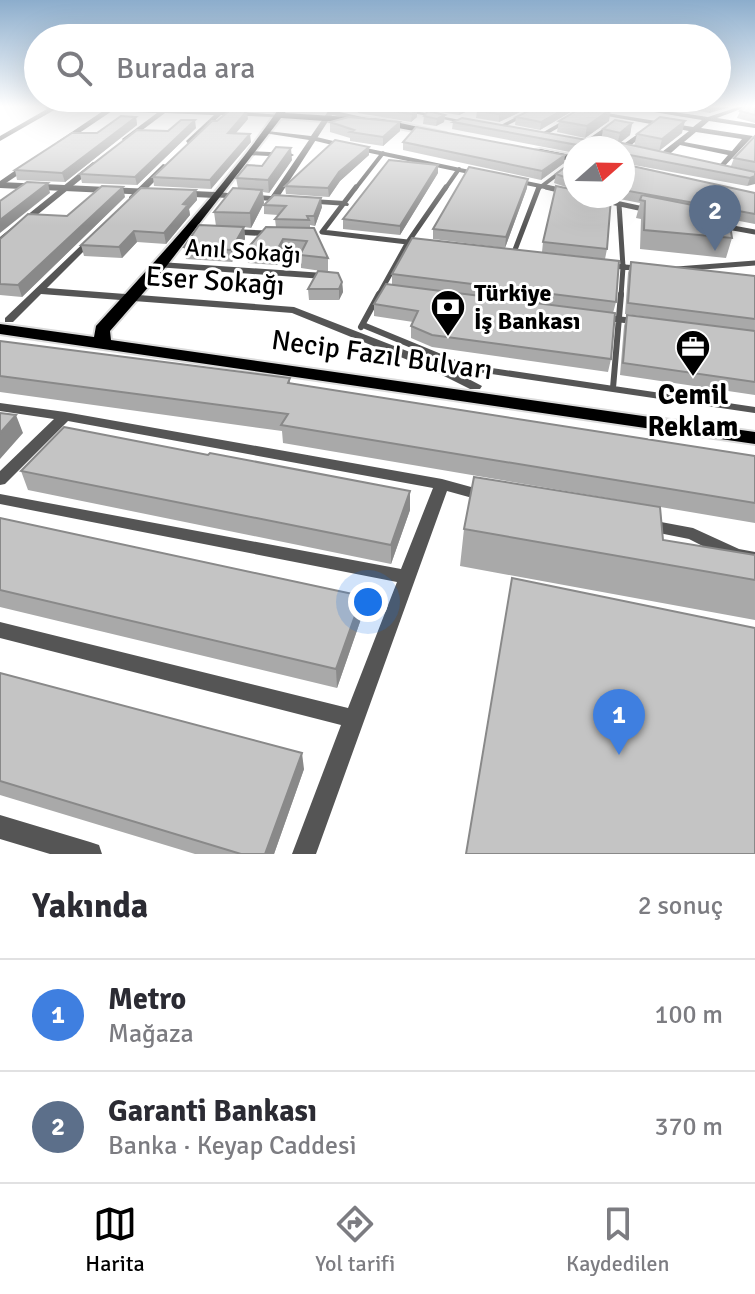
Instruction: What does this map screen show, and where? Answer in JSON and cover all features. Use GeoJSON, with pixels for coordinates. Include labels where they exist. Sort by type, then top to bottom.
{"type":"FeatureCollection","features":[{"type":"Feature","properties":{"kind":"main road"},"geometry":{"type":"LineString","coordinates":[[103,337],[129,299],[192,231],[215,195],[256,147]]}},
{"type":"Feature","properties":{"kind":"main road"},"geometry":{"type":"LineString","coordinates":[[529,150],[563,157]]}},
{"type":"Feature","properties":{"kind":"main road","name":"Necip Fazıl Bulvarı"},"geometry":{"type":"LineString","coordinates":[[3,323],[755,425]]}},
{"type":"Feature","properties":{"kind":"main road","name":"Necip Fazıl Bulvarı"},"geometry":{"type":"LineString","coordinates":[[103,337],[755,438]]}},
{"type":"Feature","properties":{"kind":"street"},"geometry":{"type":"LineString","coordinates":[[49,151],[55,147]]}},
{"type":"Feature","properties":{"kind":"street"},"geometry":{"type":"LineString","coordinates":[[179,153],[185,147]]}},
{"type":"Feature","properties":{"kind":"street"},"geometry":{"type":"LineString","coordinates":[[273,199],[307,147]]}},
{"type":"Feature","properties":{"kind":"street"},"geometry":{"type":"LineString","coordinates":[[661,157],[674,147]]}},
{"type":"Feature","properties":{"kind":"street"},"geometry":{"type":"LineString","coordinates":[[699,147],[731,153]]}},
{"type":"Feature","properties":{"kind":"street"},"geometry":{"type":"LineString","coordinates":[[720,169],[737,147]]}},
{"type":"Feature","properties":{"kind":"street"},"geometry":{"type":"LineString","coordinates":[[251,153],[302,155]]}},
{"type":"Feature","properties":{"kind":"street"},"geometry":{"type":"LineString","coordinates":[[648,154],[676,160]]}},
{"type":"Feature","properties":{"kind":"street"},"geometry":{"type":"LineString","coordinates":[[0,242],[102,159]]}},
{"type":"Feature","properties":{"kind":"street"},"geometry":{"type":"LineString","coordinates":[[0,185],[37,160]]}},
{"type":"Feature","properties":{"kind":"street"},"geometry":{"type":"LineString","coordinates":[[127,203],[169,163]]}},
{"type":"Feature","properties":{"kind":"street"},"geometry":{"type":"LineString","coordinates":[[705,166],[732,171]]}},
{"type":"Feature","properties":{"kind":"street"},"geometry":{"type":"LineString","coordinates":[[0,185],[345,204]]}},
{"type":"Feature","properties":{"kind":"street"},"geometry":{"type":"LineString","coordinates":[[3,323],[105,225]]}},
{"type":"Feature","properties":{"kind":"street"},"geometry":{"type":"LineString","coordinates":[[213,232],[285,234]]}},
{"type":"Feature","properties":{"kind":"street","name":"Anıl Sokağı"},"geometry":{"type":"LineString","coordinates":[[160,265],[324,276]]}},
{"type":"Feature","properties":{"kind":"street","name":"Eser Sokağı"},"geometry":{"type":"LineString","coordinates":[[38,291],[294,310],[359,330],[475,386]]}},
{"type":"Feature","properties":{"kind":"street"},"geometry":{"type":"LineString","coordinates":[[0,407],[442,484],[497,499]]}},
{"type":"Feature","properties":{"kind":"street"},"geometry":{"type":"LineString","coordinates":[[0,480],[65,416]]}},
{"type":"Feature","properties":{"kind":"street"},"geometry":{"type":"LineString","coordinates":[[304,854],[442,484]]}},
{"type":"Feature","properties":{"kind":"street"},"geometry":{"type":"LineString","coordinates":[[0,499],[406,577]]}},
{"type":"Feature","properties":{"kind":"street"},"geometry":{"type":"LineString","coordinates":[[633,523],[693,534],[736,555],[755,558]]}},
{"type":"Feature","properties":{"kind":"street"},"geometry":{"type":"LineString","coordinates":[[0,630],[354,719]]}},
{"type":"Feature","properties":{"kind":"street"},"geometry":{"type":"LineString","coordinates":[[0,827],[90,854]]}},
{"type":"Feature","properties":{"kind":"lane"},"geometry":{"type":"LineString","coordinates":[[354,147],[486,175]]}},
{"type":"Feature","properties":{"kind":"lane"},"geometry":{"type":"LineString","coordinates":[[383,153],[318,234],[423,244]]}},
{"type":"Feature","properties":{"kind":"lane"},"geometry":{"type":"LineString","coordinates":[[459,169],[408,242],[359,330],[465,367],[755,410]]}},
{"type":"Feature","properties":{"kind":"lane"},"geometry":{"type":"LineString","coordinates":[[513,255],[533,198],[540,186],[563,169]]}},
{"type":"Feature","properties":{"kind":"lane"},"geometry":{"type":"LineString","coordinates":[[513,181],[563,191]]}},
{"type":"Feature","properties":{"kind":"lane"},"geometry":{"type":"LineString","coordinates":[[635,207],[650,210]]}},
{"type":"Feature","properties":{"kind":"lane"},"geometry":{"type":"LineString","coordinates":[[613,388],[623,267],[619,208]]}},
{"type":"Feature","properties":{"kind":"lane"},"geometry":{"type":"LineString","coordinates":[[710,223],[755,232]]}},
{"type":"Feature","properties":{"kind":"lane"},"geometry":{"type":"LineString","coordinates":[[498,254],[529,257]]}},
{"type":"Feature","properties":{"kind":"lane"},"geometry":{"type":"LineString","coordinates":[[709,276],[663,270],[752,263]]}},
{"type":"Feature","properties":{"kind":"lane"},"geometry":{"type":"LineString","coordinates":[[607,265],[650,269]]}},
{"type":"Feature","properties":{"kind":"lane"},"geometry":{"type":"LineString","coordinates":[[382,289],[398,291]]}},
{"type":"Feature","properties":{"kind":"lane"},"geometry":{"type":"LineString","coordinates":[[603,317],[649,323]]}},
{"type":"Feature","properties":{"kind":"building"},"geometry":{"type":"Polygon","coordinates":[[[51,147],[97,147],[62,173],[15,170],[51,147]]]}},
{"type":"Feature","properties":{"kind":"building"},"geometry":{"type":"Polygon","coordinates":[[[115,147],[167,147],[135,177],[80,174],[115,147]]]}},
{"type":"Feature","properties":{"kind":"building"},"geometry":{"type":"Polygon","coordinates":[[[185,147],[239,147],[210,180],[153,177],[185,147]]]}},
{"type":"Feature","properties":{"kind":"building"},"geometry":{"type":"Polygon","coordinates":[[[276,147],[291,148],[268,180],[236,178],[247,165],[262,166],[276,147]]]}},
{"type":"Feature","properties":{"kind":"building"},"geometry":{"type":"Polygon","coordinates":[[[328,147],[369,147],[339,172],[328,188],[285,186],[328,147]]]}},
{"type":"Feature","properties":{"kind":"building"},"geometry":{"type":"Polygon","coordinates":[[[426,147],[522,147],[563,156],[542,171],[426,147]]]}},
{"type":"Feature","properties":{"kind":"building"},"geometry":{"type":"Polygon","coordinates":[[[635,147],[755,172],[755,176],[750,178],[635,156],[635,147]]]}},
{"type":"Feature","properties":{"kind":"building"},"geometry":{"type":"Polygon","coordinates":[[[745,147],[755,147],[755,162],[734,158],[745,147]]]}},
{"type":"Feature","properties":{"kind":"building"},"geometry":{"type":"Polygon","coordinates":[[[389,160],[438,165],[400,226],[343,219],[389,160]]]}},
{"type":"Feature","properties":{"kind":"building"},"geometry":{"type":"Polygon","coordinates":[[[469,167],[528,179],[506,237],[433,229],[469,167]]]}},
{"type":"Feature","properties":{"kind":"building"},"geometry":{"type":"Polygon","coordinates":[[[635,167],[755,193],[755,214],[635,192],[635,167]]]}},
{"type":"Feature","properties":{"kind":"building"},"geometry":{"type":"Polygon","coordinates":[[[27,182],[48,183],[0,220],[0,201],[27,182]]]}},
{"type":"Feature","properties":{"kind":"building"},"geometry":{"type":"Polygon","coordinates":[[[102,186],[123,187],[18,285],[0,284],[0,239],[28,214],[67,216],[102,186]]]}},
{"type":"Feature","properties":{"kind":"building"},"geometry":{"type":"Polygon","coordinates":[[[556,186],[563,187],[563,208],[610,208],[607,249],[543,242],[556,186]]]}},
{"type":"Feature","properties":{"kind":"building"},"geometry":{"type":"Polygon","coordinates":[[[141,188],[196,190],[183,204],[188,205],[164,233],[134,231],[119,247],[81,245],[141,188]]]}},
{"type":"Feature","properties":{"kind":"building"},"geometry":{"type":"Polygon","coordinates":[[[233,188],[262,190],[250,213],[214,212],[233,188]]]}},
{"type":"Feature","properties":{"kind":"building"},"geometry":{"type":"Polygon","coordinates":[[[274,195],[321,198],[314,216],[307,216],[309,220],[275,219],[286,206],[264,205],[274,195]]]}},
{"type":"Feature","properties":{"kind":"building"},"geometry":{"type":"Polygon","coordinates":[[[642,195],[728,212],[732,238],[644,230],[645,201],[640,200],[642,195]]]}},
{"type":"Feature","properties":{"kind":"building"},"geometry":{"type":"Polygon","coordinates":[[[199,225],[244,227],[231,250],[184,247],[199,225]]]}},
{"type":"Feature","properties":{"kind":"building"},"geometry":{"type":"Polygon","coordinates":[[[266,227],[314,228],[328,258],[300,255],[307,241],[283,239],[276,252],[246,250],[266,227]]]}},
{"type":"Feature","properties":{"kind":"building"},"geometry":{"type":"Polygon","coordinates":[[[412,238],[619,261],[616,302],[392,274],[412,238]]]}},
{"type":"Feature","properties":{"kind":"building"},"geometry":{"type":"Polygon","coordinates":[[[631,262],[755,276],[755,319],[628,303],[631,262]]]}},
{"type":"Feature","properties":{"kind":"building"},"geometry":{"type":"Polygon","coordinates":[[[318,271],[338,273],[342,282],[339,289],[308,289],[318,271]]]}},
{"type":"Feature","properties":{"kind":"building"},"geometry":{"type":"Polygon","coordinates":[[[386,284],[615,313],[611,359],[432,335],[411,326],[418,311],[374,304],[386,284]]]}},
{"type":"Feature","properties":{"kind":"building"},"geometry":{"type":"Polygon","coordinates":[[[627,315],[755,331],[755,382],[623,363],[627,315]]]}},
{"type":"Feature","properties":{"kind":"building"},"geometry":{"type":"Polygon","coordinates":[[[0,341],[290,378],[288,383],[755,456],[755,503],[281,425],[288,414],[0,376],[0,341]]]}},
{"type":"Feature","properties":{"kind":"building"},"geometry":{"type":"Polygon","coordinates":[[[0,413],[16,415],[0,433],[0,413]]]}},
{"type":"Feature","properties":{"kind":"building"},"geometry":{"type":"Polygon","coordinates":[[[64,427],[410,491],[391,545],[21,471],[64,427]]]}},
{"type":"Feature","properties":{"kind":"building"},"geometry":{"type":"Polygon","coordinates":[[[474,477],[660,507],[663,540],[755,555],[755,580],[464,529],[474,477]]]}},
{"type":"Feature","properties":{"kind":"building"},"geometry":{"type":"Polygon","coordinates":[[[0,518],[362,596],[336,669],[0,590],[0,518]]]}},
{"type":"Feature","properties":{"kind":"building"},"geometry":{"type":"Polygon","coordinates":[[[512,578],[755,628],[755,854],[466,854],[512,578]]]}},
{"type":"Feature","properties":{"kind":"building"},"geometry":{"type":"Polygon","coordinates":[[[0,673],[302,753],[265,854],[241,854],[0,781],[0,673]]]}},
{"type":"Feature","properties":{"kind":"place","name":"Garanti Bankası"},"geometry":{"type":"Point","coordinates":[715,251]}},
{"type":"Feature","properties":{"kind":"place","name":"Türkiye İş Bankası"},"geometry":{"type":"Point","coordinates":[448,338]}},
{"type":"Feature","properties":{"kind":"place","name":"Cemil Reklam"},"geometry":{"type":"Point","coordinates":[693,378]}},
{"type":"Feature","properties":{"kind":"place","name":"Metro"},"geometry":{"type":"Point","coordinates":[619,755]}}]}
